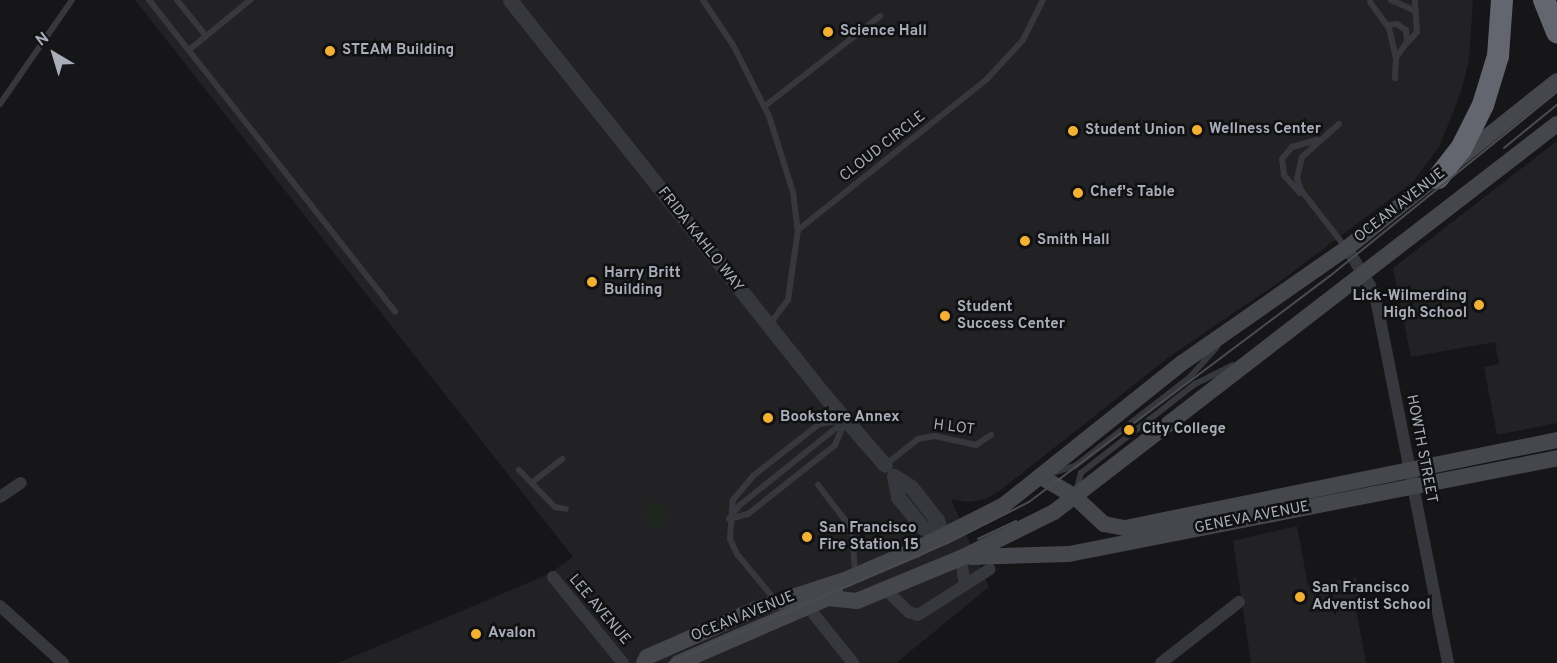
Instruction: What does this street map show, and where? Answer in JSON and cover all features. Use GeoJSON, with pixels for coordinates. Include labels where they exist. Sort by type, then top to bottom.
{"type":"FeatureCollection","features":[{"type":"Feature","properties":{"kind":"highway"},"geometry":{"type":"LineString","coordinates":[[1438,178],[1469,135],[1492,81],[1502,33],[1502,0]]}},
{"type":"Feature","properties":{"kind":"highway"},"geometry":{"type":"LineString","coordinates":[[1544,0],[1557,33]]}},
{"type":"Feature","properties":{"kind":"main road","name":"OCEAN AVENUE"},"geometry":{"type":"LineString","coordinates":[[828,598],[857,601],[886,590],[951,547],[1182,363],[1347,248],[1438,178],[1556,81]]}},
{"type":"Feature","properties":{"kind":"main road","name":"OCEAN AVENUE"},"geometry":{"type":"LineString","coordinates":[[644,663],[647,657],[777,602],[851,577],[1035,522],[1075,497],[1257,353],[1554,131]]}},
{"type":"Feature","properties":{"kind":"main road","name":"GENEVA AVENUE"},"geometry":{"type":"LineString","coordinates":[[1041,477],[1075,497],[1104,524],[1125,528],[1557,440]]}},
{"type":"Feature","properties":{"kind":"main road","name":"GENEVA AVENUE"},"geometry":{"type":"LineString","coordinates":[[951,547],[1069,554],[1557,458]]}},
{"type":"Feature","properties":{"kind":"main road","name":"OCEAN AVENUE"},"geometry":{"type":"LineString","coordinates":[[678,663],[828,598],[851,577]]}},
{"type":"Feature","properties":{"kind":"street","name":"FRIDA KAHLO WAY"},"geometry":{"type":"LineString","coordinates":[[510,0],[768,326],[889,471],[898,497],[916,519],[951,547]]}},
{"type":"Feature","properties":{"kind":"street","name":"HOWTH STREET"},"geometry":{"type":"LineString","coordinates":[[1347,248],[1364,272],[1375,294],[1448,663]]}},
{"type":"Feature","properties":{"kind":"street"},"geometry":{"type":"LineString","coordinates":[[0,497],[21,483]]}},
{"type":"Feature","properties":{"kind":"street"},"geometry":{"type":"LineString","coordinates":[[951,547],[965,585]]}},
{"type":"Feature","properties":{"kind":"street"},"geometry":{"type":"LineString","coordinates":[[886,590],[909,612],[918,615],[990,569]]}},
{"type":"Feature","properties":{"kind":"street","name":"LEE AVENUE"},"geometry":{"type":"LineString","coordinates":[[553,577],[623,663]]}},
{"type":"Feature","properties":{"kind":"street"},"geometry":{"type":"LineString","coordinates":[[1161,663],[1239,602]]}},
{"type":"Feature","properties":{"kind":"street"},"geometry":{"type":"LineString","coordinates":[[0,606],[63,663]]}},
{"type":"Feature","properties":{"kind":"street"},"geometry":{"type":"LineString","coordinates":[[808,607],[852,663]]}},
{"type":"Feature","properties":{"kind":"lane"},"geometry":{"type":"LineString","coordinates":[[0,104],[72,0]]}},
{"type":"Feature","properties":{"kind":"lane"},"geometry":{"type":"LineString","coordinates":[[149,0],[394,312]]}},
{"type":"Feature","properties":{"kind":"lane"},"geometry":{"type":"LineString","coordinates":[[177,0],[206,36]]}},
{"type":"Feature","properties":{"kind":"lane"},"geometry":{"type":"LineString","coordinates":[[189,50],[250,0]]}},
{"type":"Feature","properties":{"kind":"lane"},"geometry":{"type":"LineString","coordinates":[[703,0],[733,45],[765,106],[786,167],[798,230],[788,300],[768,326]]}},
{"type":"Feature","properties":{"kind":"lane","name":"CLOUD CIRCLE"},"geometry":{"type":"LineString","coordinates":[[798,230],[987,79],[1023,40],[1043,0]]}},
{"type":"Feature","properties":{"kind":"lane"},"geometry":{"type":"LineString","coordinates":[[1391,0],[1416,11]]}},
{"type":"Feature","properties":{"kind":"lane"},"geometry":{"type":"LineString","coordinates":[[1396,58],[1407,42],[1418,32],[1415,0]]}},
{"type":"Feature","properties":{"kind":"lane"},"geometry":{"type":"LineString","coordinates":[[1370,2],[1387,25],[1396,58],[1395,78]]}},
{"type":"Feature","properties":{"kind":"lane"},"geometry":{"type":"LineString","coordinates":[[765,106],[880,16]]}},
{"type":"Feature","properties":{"kind":"lane"},"geometry":{"type":"LineString","coordinates":[[1387,25],[1402,26],[1407,42]]}},
{"type":"Feature","properties":{"kind":"lane"},"geometry":{"type":"LineString","coordinates":[[1309,202],[1297,178],[1298,167],[1321,139],[1339,124]]}},
{"type":"Feature","properties":{"kind":"lane"},"geometry":{"type":"LineString","coordinates":[[1321,139],[1292,147],[1282,159],[1284,175],[1347,248]]}},
{"type":"Feature","properties":{"kind":"lane"},"geometry":{"type":"LineString","coordinates":[[729,519],[748,514],[835,445],[846,420]]}},
{"type":"Feature","properties":{"kind":"lane"},"geometry":{"type":"LineString","coordinates":[[729,519],[740,505],[846,420]]}},
{"type":"Feature","properties":{"kind":"lane"},"geometry":{"type":"LineString","coordinates":[[777,602],[737,555],[730,539],[729,519],[733,500],[753,476],[819,424],[846,420]]}},
{"type":"Feature","properties":{"kind":"lane","name":"H LOT"},"geometry":{"type":"LineString","coordinates":[[889,471],[918,439],[935,436],[976,445],[991,435]]}},
{"type":"Feature","properties":{"kind":"lane"},"geometry":{"type":"LineString","coordinates":[[534,481],[562,459]]}},
{"type":"Feature","properties":{"kind":"lane"},"geometry":{"type":"LineString","coordinates":[[519,470],[534,481],[555,507],[566,509]]}},
{"type":"Feature","properties":{"kind":"lane"},"geometry":{"type":"LineString","coordinates":[[819,485],[852,529],[851,577]]}},
{"type":"Feature","properties":{"kind":"shaded area"},"geometry":{"type":"Polygon","coordinates":[[[135,0],[1473,0],[1469,60],[1461,92],[1440,145],[1413,182],[1279,282],[1169,357],[1002,489],[986,499],[968,502],[951,499],[989,587],[896,663],[338,663],[549,574],[573,557],[135,0]]]}},
{"type":"Feature","properties":{"kind":"shaded area","name":"Lick-Wilmerding High School"},"geometry":{"type":"Polygon","coordinates":[[[1557,141],[1557,423],[1497,435],[1484,367],[1499,364],[1495,342],[1411,357],[1393,268],[1557,141]]]}},
{"type":"Feature","properties":{"kind":"shaded area"},"geometry":{"type":"Polygon","coordinates":[[[656,502],[664,506],[668,514],[664,522],[656,526],[648,522],[644,514],[648,506],[656,502]]]}},
{"type":"Feature","properties":{"kind":"shaded area","name":"San Francisco Adventist School"},"geometry":{"type":"Polygon","coordinates":[[[1297,526],[1308,586],[1356,577],[1362,608],[1356,610],[1366,663],[1251,663],[1233,541],[1297,526]]]}},
{"type":"Feature","properties":{"kind":"tram line"},"geometry":{"type":"LineString","coordinates":[[669,663],[948,543],[1029,502],[1330,276],[1557,92]]}},
{"type":"Feature","properties":{"kind":"tram line"},"geometry":{"type":"LineString","coordinates":[[1504,148],[1557,105]]}},
{"type":"Feature","properties":{"kind":"tram line"},"geometry":{"type":"LineString","coordinates":[[978,539],[1016,521]]}},
{"type":"Feature","properties":{"kind":"place","name":"Science Hall"},"geometry":{"type":"Point","coordinates":[828,32]}},
{"type":"Feature","properties":{"kind":"place","name":"STEAM Building"},"geometry":{"type":"Point","coordinates":[330,51]}},
{"type":"Feature","properties":{"kind":"place","name":"Wellness Center"},"geometry":{"type":"Point","coordinates":[1197,130]}},
{"type":"Feature","properties":{"kind":"place","name":"Student Union"},"geometry":{"type":"Point","coordinates":[1073,131]}},
{"type":"Feature","properties":{"kind":"place","name":"Chef's Table"},"geometry":{"type":"Point","coordinates":[1078,193]}},
{"type":"Feature","properties":{"kind":"place","name":"Smith Hall"},"geometry":{"type":"Point","coordinates":[1025,241]}},
{"type":"Feature","properties":{"kind":"place","name":"Harry Britt Building"},"geometry":{"type":"Point","coordinates":[592,282]}},
{"type":"Feature","properties":{"kind":"place","name":"Lick-Wilmerding High School"},"geometry":{"type":"Point","coordinates":[1479,305]}},
{"type":"Feature","properties":{"kind":"place","name":"Student Success Center"},"geometry":{"type":"Point","coordinates":[945,316]}},
{"type":"Feature","properties":{"kind":"place","name":"Bookstore Annex"},"geometry":{"type":"Point","coordinates":[768,418]}},
{"type":"Feature","properties":{"kind":"place","name":"City College"},"geometry":{"type":"Point","coordinates":[1129,430]}},
{"type":"Feature","properties":{"kind":"place","name":"San Francisco Fire Station 15"},"geometry":{"type":"Point","coordinates":[807,537]}},
{"type":"Feature","properties":{"kind":"place","name":"San Francisco Adventist School"},"geometry":{"type":"Point","coordinates":[1300,597]}},
{"type":"Feature","properties":{"kind":"place","name":"Avalon"},"geometry":{"type":"Point","coordinates":[476,634]}}]}
